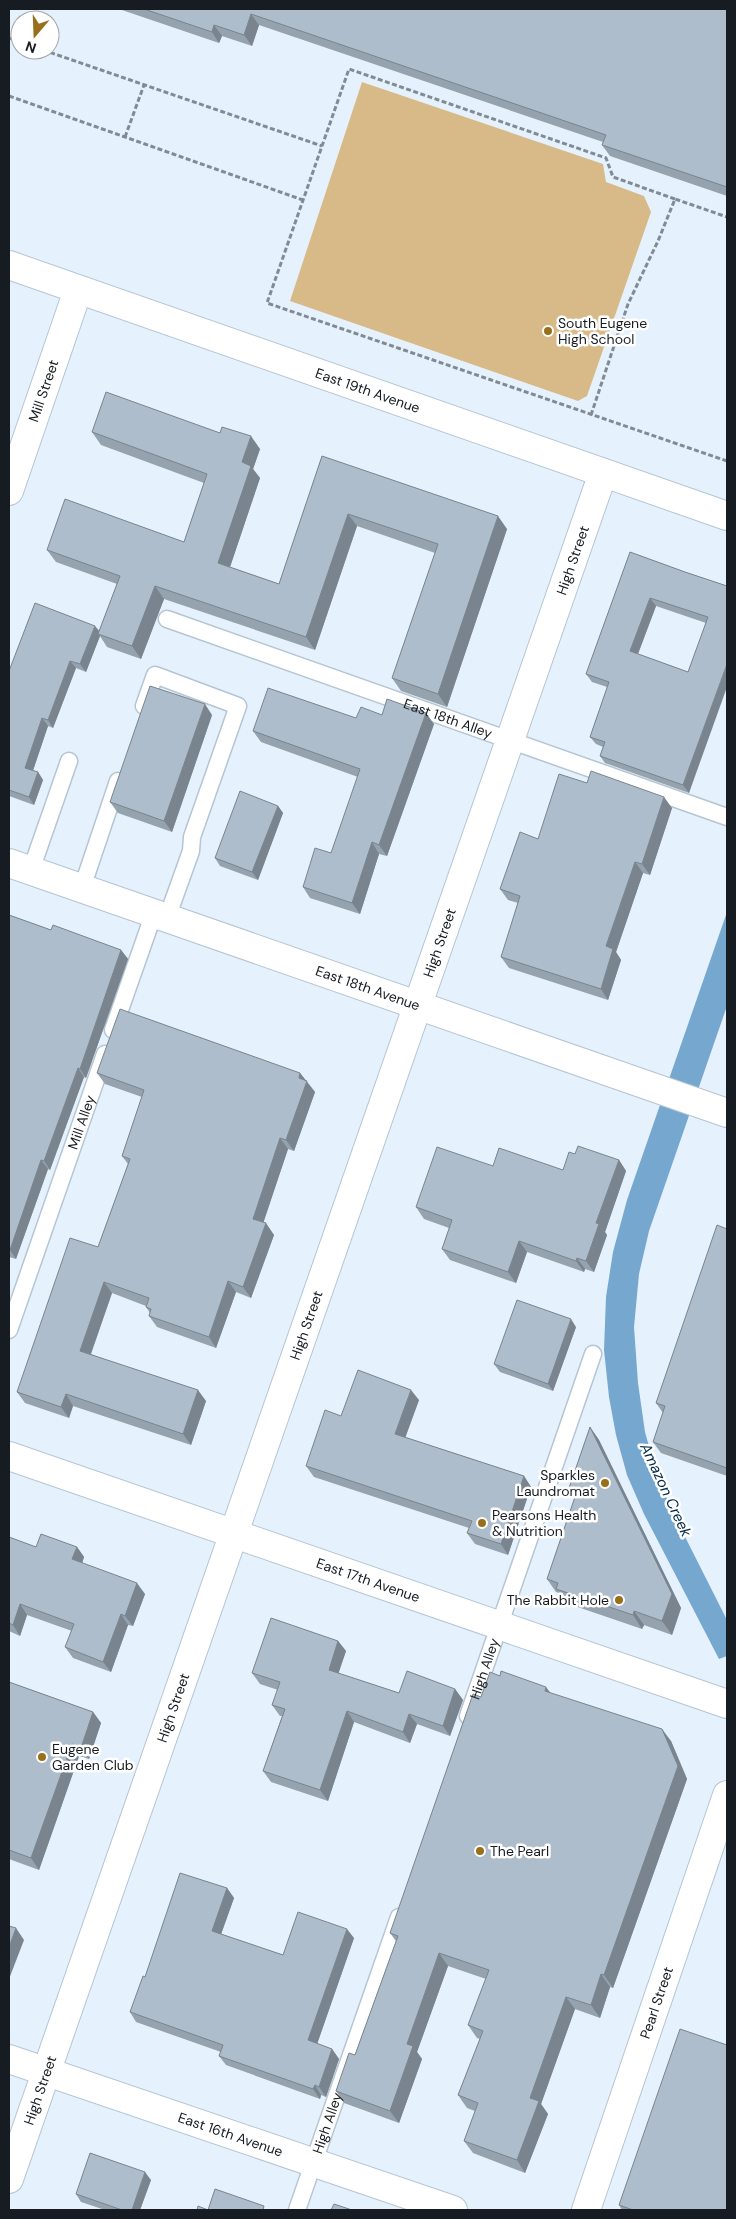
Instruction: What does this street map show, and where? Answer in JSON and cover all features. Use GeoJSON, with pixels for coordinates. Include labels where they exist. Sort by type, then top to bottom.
{"type":"FeatureCollection","features":[{"type":"Feature","properties":{"kind":"street","name":"East 19th Avenue"},"geometry":{"type":"LineString","coordinates":[[9,265],[727,516]]}},
{"type":"Feature","properties":{"kind":"street","name":"Mill Street"},"geometry":{"type":"LineString","coordinates":[[9,491],[78,290]]}},
{"type":"Feature","properties":{"kind":"street","name":"High Street"},"geometry":{"type":"LineString","coordinates":[[9,2179],[603,473]]}},
{"type":"Feature","properties":{"kind":"street","name":"East 18th Avenue"},"geometry":{"type":"LineString","coordinates":[[20,866],[727,1113]]}},
{"type":"Feature","properties":{"kind":"street","name":"East 17th Avenue"},"geometry":{"type":"LineString","coordinates":[[9,1456],[727,1704]]}},
{"type":"Feature","properties":{"kind":"street","name":"Pearl Street"},"geometry":{"type":"LineString","coordinates":[[586,2210],[727,1796]]}},
{"type":"Feature","properties":{"kind":"street","name":"East 16th Avenue"},"geometry":{"type":"LineString","coordinates":[[9,2059],[453,2210]]}},
{"type":"Feature","properties":{"kind":"lane","name":"East 18th Alley"},"geometry":{"type":"LineString","coordinates":[[166,619],[727,818]]}},
{"type":"Feature","properties":{"kind":"lane","name":"Mill Alley"},"geometry":{"type":"LineString","coordinates":[[9,1330],[160,916],[191,851],[192,837],[238,706],[155,675],[139,721]]}},
{"type":"Feature","properties":{"kind":"lane"},"geometry":{"type":"LineString","coordinates":[[20,866],[69,761]]}},
{"type":"Feature","properties":{"kind":"lane"},"geometry":{"type":"LineString","coordinates":[[82,888],[123,767]]}},
{"type":"Feature","properties":{"kind":"lane","name":"High Alley"},"geometry":{"type":"LineString","coordinates":[[462,1735],[593,1354]]}},
{"type":"Feature","properties":{"kind":"lane","name":"High Alley"},"geometry":{"type":"LineString","coordinates":[[297,2210],[404,1902]]}},
{"type":"Feature","properties":{"kind":"path"},"geometry":{"type":"LineString","coordinates":[[60,56],[322,146]]}},
{"type":"Feature","properties":{"kind":"path"},"geometry":{"type":"LineString","coordinates":[[727,217],[613,177],[606,158],[349,69],[267,303],[727,461]]}},
{"type":"Feature","properties":{"kind":"path"},"geometry":{"type":"LineString","coordinates":[[125,137],[144,85]]}},
{"type":"Feature","properties":{"kind":"path"},"geometry":{"type":"LineString","coordinates":[[9,96],[303,200]]}},
{"type":"Feature","properties":{"kind":"path"},"geometry":{"type":"LineString","coordinates":[[591,415],[628,304],[658,241],[675,199]]}},
{"type":"Feature","properties":{"kind":"shaded area"},"geometry":{"type":"Polygon","coordinates":[[[362,82],[603,164],[606,182],[644,196],[651,212],[587,396],[578,401],[290,301],[362,82]]]}},
{"type":"Feature","properties":{"kind":"water"},"geometry":{"type":"Polygon","coordinates":[[[727,912],[727,1006],[649,1231],[639,1274],[634,1327],[638,1383],[645,1432],[656,1471],[671,1509],[727,1620],[727,1656],[719,1659],[644,1514],[627,1475],[616,1435],[609,1397],[604,1350],[606,1297],[613,1252],[627,1200],[727,912]]]}},
{"type":"Feature","properties":{"kind":"building"},"geometry":{"type":"Polygon","coordinates":[[[144,9],[727,9],[727,187],[602,145],[606,135],[251,14],[244,35],[214,25],[212,32],[144,9]]]}},
{"type":"Feature","properties":{"kind":"building"},"geometry":{"type":"Polygon","coordinates":[[[106,392],[220,433],[222,427],[251,436],[242,462],[251,466],[218,563],[279,584],[322,456],[498,516],[438,694],[392,678],[438,544],[348,514],[306,637],[155,586],[132,646],[98,634],[120,576],[47,550],[65,499],[184,542],[207,474],[92,432],[106,392]]]}},
{"type":"Feature","properties":{"kind":"building"},"geometry":{"type":"Polygon","coordinates":[[[630,552],[727,586],[727,664],[683,785],[600,756],[605,742],[590,737],[609,682],[586,674],[630,552]],[[650,598],[630,651],[688,672],[708,617],[650,598]]]}},
{"type":"Feature","properties":{"kind":"building"},"geometry":{"type":"Polygon","coordinates":[[[35,603],[95,626],[80,664],[70,661],[48,720],[42,718],[25,768],[38,772],[29,797],[9,790],[9,671],[35,603]]]}},
{"type":"Feature","properties":{"kind":"building"},"geometry":{"type":"Polygon","coordinates":[[[150,686],[205,704],[164,821],[110,802],[150,686]]]}},
{"type":"Feature","properties":{"kind":"building"},"geometry":{"type":"Polygon","coordinates":[[[268,688],[356,718],[361,707],[382,715],[387,699],[426,713],[379,845],[372,842],[352,903],[303,887],[315,848],[331,853],[360,769],[253,731],[268,688]]]}},
{"type":"Feature","properties":{"kind":"building"},"geometry":{"type":"Polygon","coordinates":[[[591,771],[664,797],[642,864],[635,862],[606,946],[613,949],[601,989],[501,957],[520,896],[500,889],[520,832],[538,839],[559,774],[587,783],[591,771]]]}},
{"type":"Feature","properties":{"kind":"building"},"geometry":{"type":"Polygon","coordinates":[[[240,791],[278,806],[252,872],[215,858],[240,791]]]}},
{"type":"Feature","properties":{"kind":"building"},"geometry":{"type":"Polygon","coordinates":[[[9,915],[51,930],[53,925],[121,950],[80,1069],[78,1068],[44,1161],[41,1160],[10,1250],[9,1250],[9,915]]]}},
{"type":"Feature","properties":{"kind":"building"},"geometry":{"type":"Polygon","coordinates":[[[120,1009],[300,1073],[299,1078],[307,1081],[286,1140],[280,1138],[253,1219],[266,1223],[243,1287],[228,1281],[209,1337],[149,1316],[151,1309],[146,1307],[149,1298],[104,1282],[80,1351],[198,1390],[183,1434],[66,1394],[61,1407],[17,1392],[70,1238],[98,1247],[130,1159],[122,1156],[144,1090],[97,1073],[120,1009]]]}},
{"type":"Feature","properties":{"kind":"building"},"geometry":{"type":"Polygon","coordinates":[[[578,1146],[619,1160],[596,1223],[599,1224],[586,1261],[577,1258],[576,1261],[519,1241],[508,1272],[442,1249],[452,1220],[416,1207],[437,1147],[493,1166],[499,1148],[563,1170],[569,1152],[575,1154],[578,1146]]]}},
{"type":"Feature","properties":{"kind":"building"},"geometry":{"type":"Polygon","coordinates":[[[717,1225],[727,1229],[727,1468],[653,1442],[665,1406],[656,1403],[717,1225]]]}},
{"type":"Feature","properties":{"kind":"building"},"geometry":{"type":"Polygon","coordinates":[[[517,1300],[571,1319],[548,1384],[494,1364],[517,1300]]]}},
{"type":"Feature","properties":{"kind":"building"},"geometry":{"type":"Polygon","coordinates":[[[358,1370],[411,1390],[395,1434],[524,1476],[501,1544],[467,1533],[472,1521],[306,1466],[325,1410],[341,1416],[358,1370]]]}},
{"type":"Feature","properties":{"kind":"building"},"geometry":{"type":"Polygon","coordinates":[[[590,1427],[672,1594],[662,1621],[634,1611],[633,1615],[556,1589],[558,1583],[547,1579],[577,1491],[569,1488],[590,1427]]]}},
{"type":"Feature","properties":{"kind":"building"},"geometry":{"type":"Polygon","coordinates":[[[41,1534],[77,1547],[72,1559],[137,1583],[125,1616],[121,1614],[103,1662],[65,1647],[74,1624],[20,1604],[13,1625],[9,1623],[9,1537],[36,1547],[41,1534]]]}},
{"type":"Feature","properties":{"kind":"building"},"geometry":{"type":"Polygon","coordinates":[[[271,1618],[338,1641],[329,1670],[399,1693],[407,1671],[455,1689],[443,1726],[409,1714],[403,1732],[347,1711],[320,1790],[263,1771],[285,1709],[272,1705],[280,1682],[252,1673],[271,1618]]]}},
{"type":"Feature","properties":{"kind":"building","name":"The Pearl"},"geometry":{"type":"Polygon","coordinates":[[[501,1671],[546,1687],[545,1691],[662,1729],[678,1766],[604,1975],[601,1974],[591,2005],[566,1997],[530,2098],[539,2101],[517,2160],[464,2141],[478,2103],[458,2095],[483,2031],[468,2025],[489,1970],[439,1953],[407,2044],[413,2046],[390,2111],[336,2091],[349,2053],[355,2055],[398,1936],[390,1933],[473,1694],[481,1697],[490,1672],[500,1676],[501,1671]]]}},
{"type":"Feature","properties":{"kind":"building","name":"Eugene Garden Club"},"geometry":{"type":"Polygon","coordinates":[[[9,1682],[93,1712],[81,1748],[72,1744],[31,1858],[9,1850],[9,1682]]]}},
{"type":"Feature","properties":{"kind":"building"},"geometry":{"type":"Polygon","coordinates":[[[180,1873],[227,1888],[212,1931],[283,1955],[298,1912],[347,1929],[308,2040],[332,2049],[319,2087],[315,2085],[313,2089],[219,2056],[223,2045],[130,2012],[143,1976],[145,1977],[180,1873]]]}},
{"type":"Feature","properties":{"kind":"building"},"geometry":{"type":"Polygon","coordinates":[[[9,1926],[16,1928],[9,1947],[9,1926]]]}},
{"type":"Feature","properties":{"kind":"building"},"geometry":{"type":"Polygon","coordinates":[[[680,2029],[727,2045],[727,2210],[633,2210],[619,2205],[680,2029]]]}},
{"type":"Feature","properties":{"kind":"building"},"geometry":{"type":"Polygon","coordinates":[[[90,2153],[145,2172],[132,2210],[122,2210],[76,2194],[90,2153]]]}},
{"type":"Feature","properties":{"kind":"building"},"geometry":{"type":"Polygon","coordinates":[[[215,2189],[264,2206],[263,2210],[208,2210],[215,2189]]]}},
{"type":"Feature","properties":{"kind":"building"},"geometry":{"type":"Polygon","coordinates":[[[334,2204],[352,2210],[331,2210],[334,2204]]]}},
{"type":"Feature","properties":{"kind":"building"},"geometry":{"type":"Polygon","coordinates":[[[198,2206],[208,2210],[197,2210],[198,2206]]]}},
{"type":"Feature","properties":{"kind":"place","name":"South Eugene High School"},"geometry":{"type":"Point","coordinates":[548,331]}},
{"type":"Feature","properties":{"kind":"place","name":"Sparkles Laundromat"},"geometry":{"type":"Point","coordinates":[605,1483]}},
{"type":"Feature","properties":{"kind":"place","name":"Pearsons Health & Nutrition"},"geometry":{"type":"Point","coordinates":[482,1523]}},
{"type":"Feature","properties":{"kind":"place","name":"The Rabbit Hole"},"geometry":{"type":"Point","coordinates":[619,1600]}},
{"type":"Feature","properties":{"kind":"place","name":"Eugene Garden Club"},"geometry":{"type":"Point","coordinates":[42,1757]}},
{"type":"Feature","properties":{"kind":"place","name":"The Pearl"},"geometry":{"type":"Point","coordinates":[480,1851]}},
{"type":"Feature","properties":{"kind":"water label","name":"Amazon Creek"},"geometry":{"type":"Point","coordinates":[666,1490]}}]}
